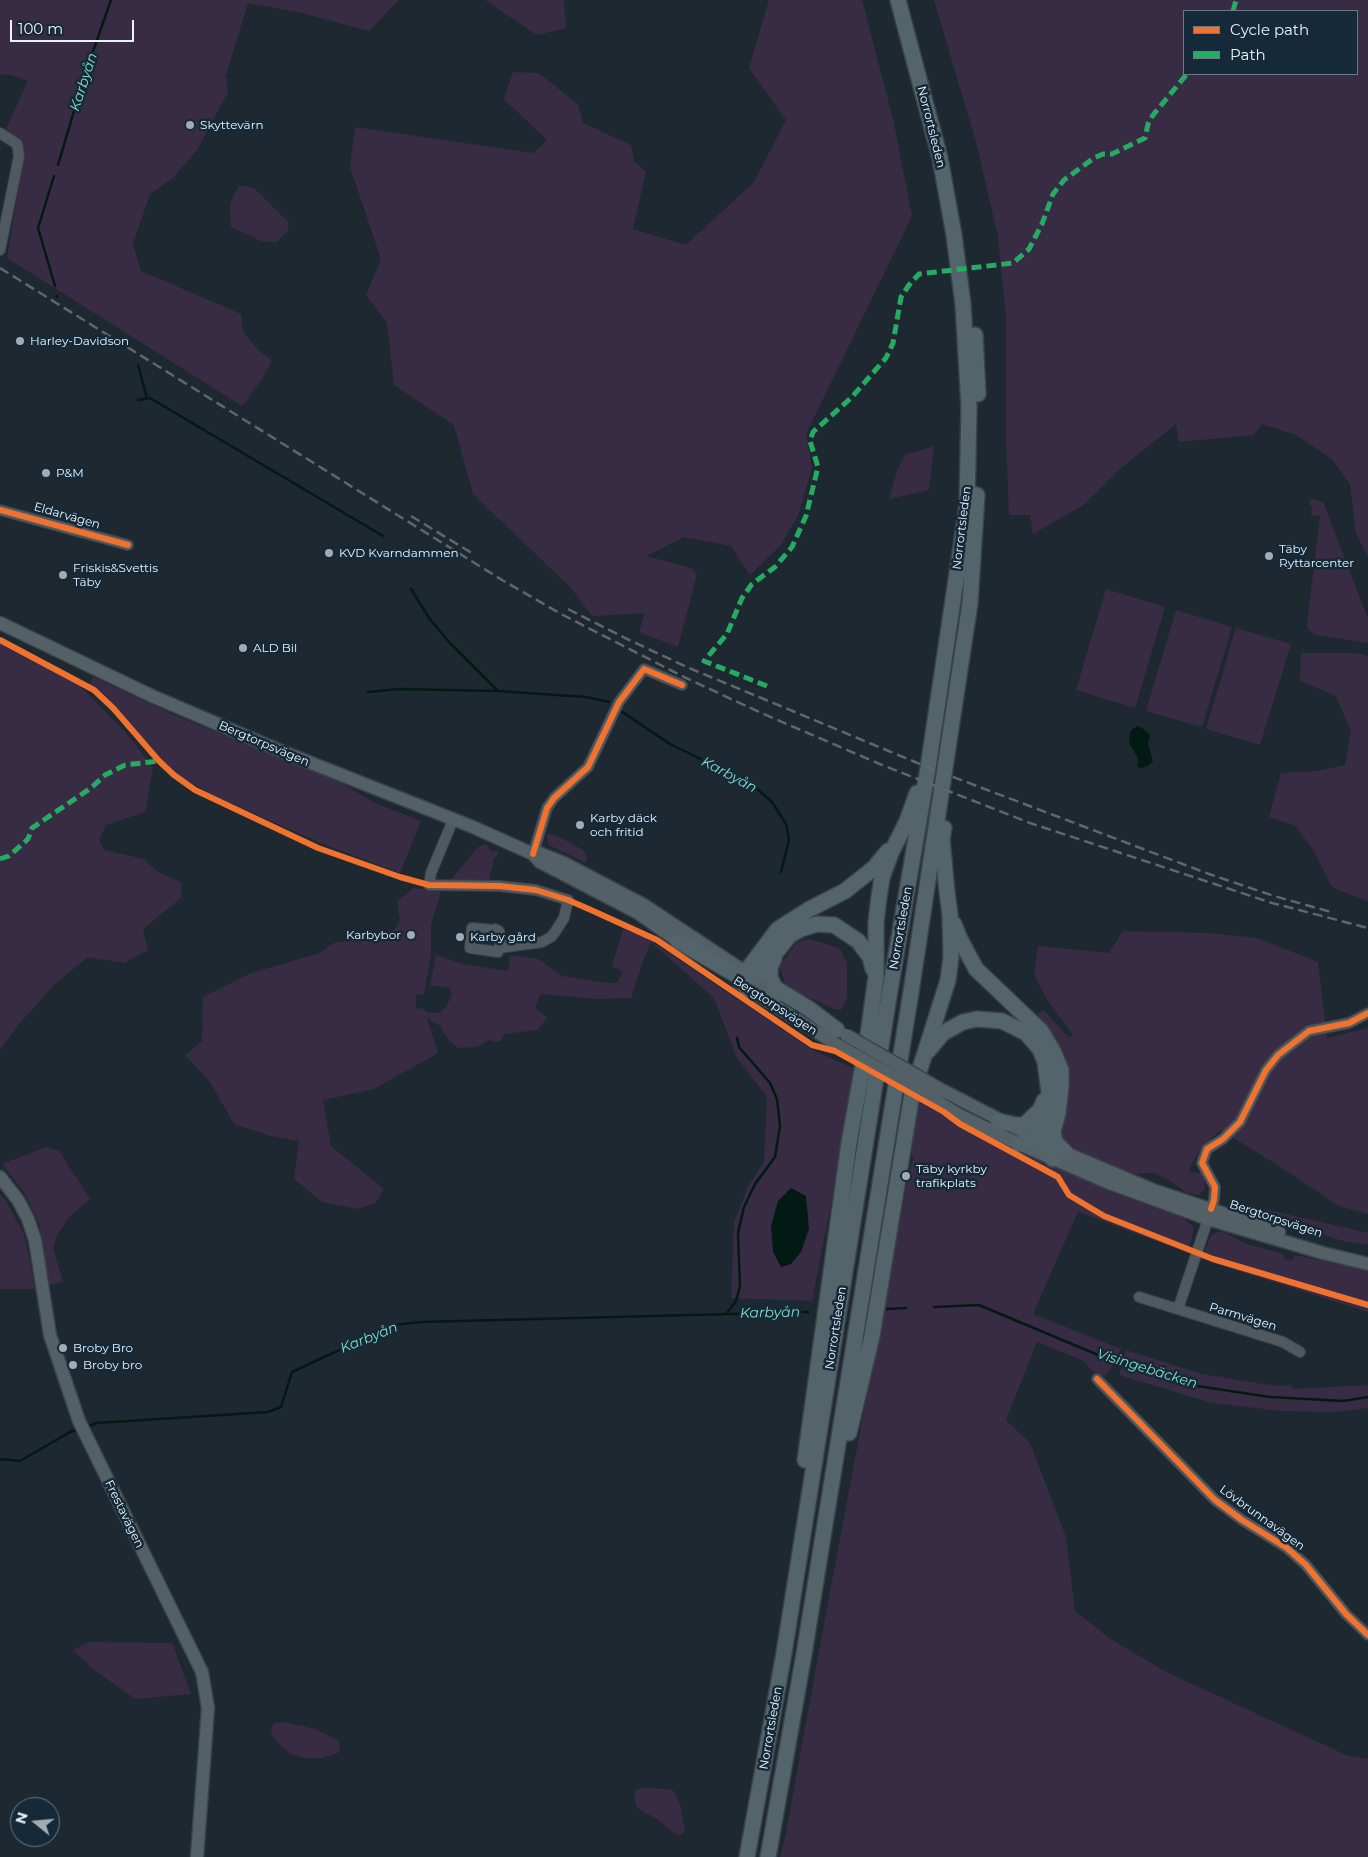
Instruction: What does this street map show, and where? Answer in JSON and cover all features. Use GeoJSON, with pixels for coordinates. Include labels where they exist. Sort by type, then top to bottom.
{"type":"FeatureCollection","features":[{"type":"Feature","properties":{"kind":"highway","name":"Norrortsleden"},"geometry":{"type":"LineString","coordinates":[[747,1857],[784,1653],[890,990],[928,768],[967,506],[969,407],[963,304],[954,235],[940,158],[898,0]]}},
{"type":"Feature","properties":{"kind":"highway","name":"Norrortsleden"},"geometry":{"type":"LineString","coordinates":[[768,1857],[804,1654],[910,992],[970,603],[977,510],[978,370],[972,293],[941,128],[906,0]]}},
{"type":"Feature","properties":{"kind":"highway"},"geometry":{"type":"LineString","coordinates":[[804,1654],[822,1590],[846,1446],[872,1336],[903,1138],[912,1094],[948,980],[951,957],[950,915],[942,839],[966,654],[970,603]]}},
{"type":"Feature","properties":{"kind":"highway"},"geometry":{"type":"LineString","coordinates":[[747,980],[778,929],[808,910],[845,891],[874,868],[896,840],[907,821],[916,795],[937,701]]}},
{"type":"Feature","properties":{"kind":"highway"},"geometry":{"type":"LineString","coordinates":[[784,1653],[788,1584],[826,1299],[848,1143],[867,1042],[876,977],[876,922],[879,897],[882,878],[896,840]]}},
{"type":"Feature","properties":{"kind":"highway"},"geometry":{"type":"LineString","coordinates":[[950,915],[976,969],[1041,1031],[1054,1051],[1061,1070],[1058,1113],[1053,1132],[1060,1156]]}},
{"type":"Feature","properties":{"kind":"highway"},"geometry":{"type":"LineString","coordinates":[[747,980],[760,972],[790,935],[817,924],[834,925],[858,941],[870,957],[876,977]]}},
{"type":"Feature","properties":{"kind":"highway"},"geometry":{"type":"LineString","coordinates":[[678,941],[747,980]]}},
{"type":"Feature","properties":{"kind":"highway"},"geometry":{"type":"LineString","coordinates":[[780,946],[770,967],[770,976],[775,988],[808,1008],[841,1032]]}},
{"type":"Feature","properties":{"kind":"highway"},"geometry":{"type":"LineString","coordinates":[[920,1066],[928,1051],[943,1033],[963,1022],[977,1018],[1002,1021],[1026,1033],[1040,1048],[1049,1082],[1050,1100],[1038,1131],[1038,1140],[1042,1149],[1060,1156]]}},
{"type":"Feature","properties":{"kind":"highway"},"geometry":{"type":"LineString","coordinates":[[998,1121],[1024,1125],[1040,1110],[1047,1096],[1049,1082]]}},
{"type":"Feature","properties":{"kind":"highway"},"geometry":{"type":"LineString","coordinates":[[1019,1144],[1038,1140],[1048,1131],[1058,1113]]}},
{"type":"Feature","properties":{"kind":"main road","name":"Bergtorpsvägen"},"geometry":{"type":"LineString","coordinates":[[0,623],[160,700],[276,750],[453,820],[533,854],[540,862],[638,913],[678,941]]}},
{"type":"Feature","properties":{"kind":"main road","name":"Bergtorpsvägen"},"geometry":{"type":"LineString","coordinates":[[533,854],[542,853],[628,896],[839,1046],[937,1094],[1038,1140]]}},
{"type":"Feature","properties":{"kind":"main road","name":"Bergtorpsvägen"},"geometry":{"type":"LineString","coordinates":[[747,980],[841,1032],[937,1094],[959,1114],[1019,1144],[1060,1156],[1153,1190],[1210,1214],[1325,1247],[1367,1263]]}},
{"type":"Feature","properties":{"kind":"main road","name":"Frestavägen"},"geometry":{"type":"LineString","coordinates":[[0,1177],[18,1200],[28,1219],[34,1240],[50,1336],[82,1427],[202,1672],[208,1708],[196,1857]]}},
{"type":"Feature","properties":{"kind":"street"},"geometry":{"type":"LineString","coordinates":[[0,133],[17,144],[19,156],[0,250]]}},
{"type":"Feature","properties":{"kind":"street","name":"Eldarvägen"},"geometry":{"type":"LineString","coordinates":[[0,510],[128,545]]}},
{"type":"Feature","properties":{"kind":"street"},"geometry":{"type":"LineString","coordinates":[[533,854],[548,808],[554,798],[588,767],[619,702],[644,669],[682,685]]}},
{"type":"Feature","properties":{"kind":"street"},"geometry":{"type":"LineString","coordinates":[[453,820],[431,873],[429,885],[499,886],[536,890],[568,900],[564,918],[551,937],[542,942],[499,948]]}},
{"type":"Feature","properties":{"kind":"street"},"geometry":{"type":"LineString","coordinates":[[500,934],[498,952],[470,948],[472,928],[495,929],[500,934],[523,944]]}},
{"type":"Feature","properties":{"kind":"street"},"geometry":{"type":"LineString","coordinates":[[1178,1309],[1214,1200],[1215,1187],[1202,1162],[1207,1149],[1223,1139],[1240,1122],[1266,1070],[1278,1055],[1309,1032],[1349,1023],[1368,1013]]}},
{"type":"Feature","properties":{"kind":"street","name":"Parmvägen"},"geometry":{"type":"LineString","coordinates":[[1139,1296],[1283,1342],[1300,1352]]}},
{"type":"Feature","properties":{"kind":"street","name":"Lövbrunnavägen"},"geometry":{"type":"LineString","coordinates":[[1097,1379],[1215,1500],[1242,1520],[1287,1548],[1306,1565],[1346,1614],[1368,1635]]}},
{"type":"Feature","properties":{"kind":"shaded area"},"geometry":{"type":"Polygon","coordinates":[[[0,0],[399,0],[369,31],[302,13],[248,3],[226,75],[228,92],[197,150],[174,177],[150,194],[133,244],[141,271],[241,314],[243,331],[255,347],[272,361],[262,379],[242,406],[7,258],[24,156],[6,129],[28,81],[11,75],[0,74],[0,0]]]}},
{"type":"Feature","properties":{"kind":"shaded area"},"geometry":{"type":"Polygon","coordinates":[[[485,0],[564,0],[566,28],[537,35],[485,0]]]}},
{"type":"Feature","properties":{"kind":"shaded area"},"geometry":{"type":"Polygon","coordinates":[[[769,0],[862,0],[893,119],[912,216],[806,434],[812,468],[798,516],[780,546],[750,575],[731,546],[684,537],[646,556],[691,568],[697,574],[678,647],[639,632],[645,613],[592,616],[571,588],[473,494],[454,425],[394,385],[387,323],[366,295],[381,259],[350,167],[355,127],[533,153],[547,140],[504,99],[513,72],[538,73],[578,104],[583,123],[631,145],[634,161],[646,172],[633,229],[686,245],[754,182],[786,120],[749,68],[769,0]]]}},
{"type":"Feature","properties":{"kind":"shaded area"},"geometry":{"type":"Polygon","coordinates":[[[934,0],[1368,0],[1368,557],[1356,533],[1350,484],[1332,459],[1296,435],[1262,424],[1254,435],[1179,442],[1176,424],[1121,468],[1082,506],[1033,534],[1030,515],[1009,515],[1006,440],[1006,316],[998,236],[976,142],[934,0]]]}},
{"type":"Feature","properties":{"kind":"shaded area"},"geometry":{"type":"Polygon","coordinates":[[[239,185],[254,188],[289,223],[288,230],[277,242],[261,241],[231,227],[230,204],[239,185]]]}},
{"type":"Feature","properties":{"kind":"shaded area"},"geometry":{"type":"Polygon","coordinates":[[[934,446],[929,490],[889,499],[897,471],[905,455],[934,446]]]}},
{"type":"Feature","properties":{"kind":"shaded area"},"geometry":{"type":"Polygon","coordinates":[[[1310,499],[1323,502],[1368,619],[1368,643],[1316,635],[1308,629],[1320,516],[1311,515],[1312,506],[1310,506],[1310,499]]]}},
{"type":"Feature","properties":{"kind":"shaded area"},"geometry":{"type":"Polygon","coordinates":[[[1106,589],[1165,607],[1135,708],[1076,690],[1106,589]]]}},
{"type":"Feature","properties":{"kind":"shaded area"},"geometry":{"type":"Polygon","coordinates":[[[1176,610],[1232,627],[1202,727],[1146,711],[1176,610]]]}},
{"type":"Feature","properties":{"kind":"shaded area"},"geometry":{"type":"Polygon","coordinates":[[[1236,628],[1291,644],[1260,745],[1206,729],[1236,628]]]}},
{"type":"Feature","properties":{"kind":"shaded area"},"geometry":{"type":"Polygon","coordinates":[[[0,644],[80,686],[126,733],[153,768],[145,812],[106,825],[99,840],[104,850],[144,859],[158,872],[182,883],[181,898],[143,929],[148,950],[124,963],[88,957],[56,983],[19,1024],[0,1050],[0,644]]]}},
{"type":"Feature","properties":{"kind":"shaded area"},"geometry":{"type":"Polygon","coordinates":[[[1301,653],[1355,653],[1368,656],[1368,901],[1336,889],[1331,885],[1313,850],[1296,826],[1269,817],[1281,773],[1317,771],[1345,765],[1351,731],[1336,696],[1300,681],[1301,653]]]}},
{"type":"Feature","properties":{"kind":"shaded area"},"geometry":{"type":"Polygon","coordinates":[[[93,677],[176,716],[340,782],[375,803],[421,821],[400,873],[318,842],[213,795],[183,778],[161,759],[105,696],[90,684],[93,677]]]}},
{"type":"Feature","properties":{"kind":"shaded area"},"geometry":{"type":"Polygon","coordinates":[[[1138,726],[1150,735],[1148,744],[1153,761],[1148,766],[1141,768],[1137,767],[1138,758],[1130,744],[1129,738],[1131,730],[1138,726]]]}},
{"type":"Feature","properties":{"kind":"shaded area"},"geometry":{"type":"Polygon","coordinates":[[[549,834],[556,835],[583,850],[587,857],[586,863],[549,845],[546,836],[549,834]]]}},
{"type":"Feature","properties":{"kind":"shaded area"},"geometry":{"type":"Polygon","coordinates":[[[486,844],[491,851],[498,852],[497,857],[494,858],[489,881],[450,881],[478,847],[486,844]]]}},
{"type":"Feature","properties":{"kind":"shaded area"},"geometry":{"type":"Polygon","coordinates":[[[413,888],[441,891],[431,925],[431,954],[424,994],[416,995],[416,1008],[425,1009],[426,1012],[439,1013],[446,1007],[452,995],[450,988],[430,985],[436,955],[463,964],[508,971],[510,955],[538,959],[562,976],[617,983],[623,972],[612,966],[623,929],[645,937],[813,1050],[857,1070],[812,1301],[731,1298],[734,1222],[749,1185],[764,1162],[767,1097],[737,1058],[714,998],[651,942],[631,998],[597,999],[541,994],[535,1007],[547,1018],[537,1030],[504,1034],[501,1041],[495,1042],[490,1040],[477,1047],[458,1048],[449,1040],[442,1027],[427,1018],[438,1053],[374,1089],[323,1100],[331,1146],[384,1189],[375,1203],[358,1209],[322,1202],[294,1179],[299,1141],[271,1136],[234,1124],[210,1082],[185,1055],[202,1041],[203,997],[251,973],[320,953],[334,943],[388,933],[395,929],[400,920],[397,902],[413,888]]]}},
{"type":"Feature","properties":{"kind":"shaded area"},"geometry":{"type":"Polygon","coordinates":[[[1123,931],[1209,933],[1257,938],[1318,962],[1327,1038],[1368,1028],[1368,1214],[1339,1206],[1221,1130],[1202,1146],[1189,1169],[1191,1172],[1201,1173],[1204,1176],[1205,1189],[1198,1195],[1187,1193],[1169,1180],[1154,1173],[1128,1174],[1072,1149],[1060,1141],[1059,1052],[1053,1036],[1037,1014],[1044,1010],[1068,1037],[1073,1035],[1048,1001],[1034,975],[1038,946],[1109,953],[1123,931]]]}},
{"type":"Feature","properties":{"kind":"shaded area"},"geometry":{"type":"Polygon","coordinates":[[[810,939],[839,948],[847,962],[847,999],[841,1010],[834,1009],[787,987],[779,967],[797,942],[810,939]]]}},
{"type":"Feature","properties":{"kind":"shaded area"},"geometry":{"type":"Polygon","coordinates":[[[914,1098],[931,1109],[948,1112],[1186,1216],[1185,1220],[1193,1226],[1188,1253],[1078,1212],[1033,1314],[1121,1349],[1105,1376],[1098,1376],[1082,1360],[1037,1342],[1006,1420],[1030,1443],[1066,1537],[1075,1611],[1109,1638],[1166,1672],[1346,1755],[1368,1759],[1368,1857],[780,1857],[909,1172],[914,1157],[909,1152],[914,1098]]]}},
{"type":"Feature","properties":{"kind":"shaded area"},"geometry":{"type":"Polygon","coordinates":[[[46,1147],[59,1151],[90,1199],[70,1216],[57,1235],[53,1248],[63,1282],[47,1285],[39,1223],[24,1192],[2,1164],[46,1147]]]}},
{"type":"Feature","properties":{"kind":"shaded area"},"geometry":{"type":"Polygon","coordinates":[[[791,1188],[806,1196],[809,1229],[801,1252],[791,1264],[781,1267],[773,1252],[771,1226],[778,1201],[791,1188]]]}},
{"type":"Feature","properties":{"kind":"shaded area"},"geometry":{"type":"Polygon","coordinates":[[[0,1194],[6,1201],[24,1234],[35,1289],[0,1289],[0,1194]]]}},
{"type":"Feature","properties":{"kind":"shaded area"},"geometry":{"type":"Polygon","coordinates":[[[1251,1206],[1368,1233],[1368,1245],[1343,1241],[1240,1208],[1251,1206]]]}},
{"type":"Feature","properties":{"kind":"shaded area"},"geometry":{"type":"Polygon","coordinates":[[[1218,1232],[1223,1232],[1244,1243],[1283,1254],[1284,1259],[1292,1260],[1295,1255],[1368,1271],[1368,1312],[1201,1259],[1211,1236],[1218,1232]]]}},
{"type":"Feature","properties":{"kind":"shaded area"},"geometry":{"type":"Polygon","coordinates":[[[1126,1350],[1202,1374],[1275,1386],[1290,1385],[1294,1389],[1368,1385],[1368,1408],[1334,1412],[1282,1411],[1212,1403],[1119,1375],[1126,1350]]]}},
{"type":"Feature","properties":{"kind":"shaded area"},"geometry":{"type":"Polygon","coordinates":[[[89,1642],[172,1643],[191,1694],[135,1699],[93,1669],[73,1650],[89,1642]]]}},
{"type":"Feature","properties":{"kind":"shaded area"},"geometry":{"type":"Polygon","coordinates":[[[284,1722],[315,1729],[339,1741],[340,1749],[338,1753],[322,1758],[304,1758],[289,1753],[274,1739],[271,1731],[275,1723],[284,1722]]]}},
{"type":"Feature","properties":{"kind":"shaded area"},"geometry":{"type":"Polygon","coordinates":[[[642,1788],[674,1791],[681,1808],[685,1831],[681,1835],[675,1834],[657,1819],[637,1808],[634,1796],[636,1790],[642,1788]]]}},
{"type":"Feature","properties":{"kind":"waterway","name":"Karbyån"},"geometry":{"type":"LineString","coordinates":[[58,165],[84,77],[111,0]]}},
{"type":"Feature","properties":{"kind":"waterway"},"geometry":{"type":"LineString","coordinates":[[54,176],[38,228],[55,286]]}},
{"type":"Feature","properties":{"kind":"waterway"},"geometry":{"type":"LineString","coordinates":[[138,365],[147,398]]}},
{"type":"Feature","properties":{"kind":"waterway"},"geometry":{"type":"LineString","coordinates":[[138,400],[150,398],[383,536]]}},
{"type":"Feature","properties":{"kind":"waterway"},"geometry":{"type":"LineString","coordinates":[[411,589],[429,618],[449,642],[497,690]]}},
{"type":"Feature","properties":{"kind":"waterway"},"geometry":{"type":"LineString","coordinates":[[368,692],[398,689],[498,691],[586,697],[609,702]]}},
{"type":"Feature","properties":{"kind":"waterway","name":"Karbyån"},"geometry":{"type":"LineString","coordinates":[[621,711],[670,744],[757,789],[772,802],[786,824],[789,840],[781,872]]}},
{"type":"Feature","properties":{"kind":"waterway"},"geometry":{"type":"LineString","coordinates":[[727,1313],[736,1301],[740,1286],[738,1233],[744,1207],[755,1184],[775,1157],[780,1126],[777,1099],[770,1083],[739,1047],[737,1038]]}},
{"type":"Feature","properties":{"kind":"waterway","name":"Visingebäcken"},"geometry":{"type":"LineString","coordinates":[[934,1307],[979,1305],[1110,1360],[1184,1384],[1270,1397],[1343,1401],[1368,1397]]}},
{"type":"Feature","properties":{"kind":"waterway","name":"Visingebäcken"},"geometry":{"type":"LineString","coordinates":[[887,1309],[906,1308]]}},
{"type":"Feature","properties":{"kind":"waterway","name":"Karbyån"},"geometry":{"type":"LineString","coordinates":[[86,1427],[97,1423],[268,1412],[281,1407],[292,1372],[393,1325],[421,1322],[808,1312]]}},
{"type":"Feature","properties":{"kind":"waterway","name":"Karbyån"},"geometry":{"type":"LineString","coordinates":[[0,1459],[20,1461],[70,1432],[79,1429]]}},
{"type":"Feature","properties":{"kind":"railway"},"geometry":{"type":"LineString","coordinates":[[0,268],[502,580],[563,615],[684,677],[759,712],[882,765],[1030,823],[1272,903],[1368,928]]}},
{"type":"Feature","properties":{"kind":"railway"},"geometry":{"type":"LineString","coordinates":[[411,516],[475,555]]}},
{"type":"Feature","properties":{"kind":"railway"},"geometry":{"type":"LineString","coordinates":[[568,609],[689,668],[932,769],[1209,874],[1274,896],[1331,912]]}},
{"type":"Feature","properties":{"kind":"marked path"},"geometry":{"type":"LineString","coordinates":[[1233,10],[1236,0]]}},
{"type":"Feature","properties":{"kind":"marked path"},"geometry":{"type":"LineString","coordinates":[[767,686],[704,661],[727,634],[742,598],[752,584],[775,567],[792,547],[806,516],[818,467],[810,441],[813,432],[851,398],[886,358],[893,343],[901,297],[909,285],[919,274],[1013,263],[1029,249],[1042,224],[1053,194],[1064,180],[1094,158],[1103,154],[1112,154],[1145,138],[1148,124],[1153,115],[1186,75]]}},
{"type":"Feature","properties":{"kind":"marked path"},"geometry":{"type":"LineString","coordinates":[[0,859],[9,856],[28,839],[32,828],[91,788],[105,775],[125,765],[159,761]]}},
{"type":"Feature","properties":{"kind":"cycle path"},"geometry":{"type":"LineString","coordinates":[[0,510],[128,545]]}},
{"type":"Feature","properties":{"kind":"cycle path"},"geometry":{"type":"LineString","coordinates":[[0,640],[94,690],[113,708],[159,761],[195,790],[318,848],[400,877],[429,885],[499,886],[536,890],[568,900],[591,910],[657,940],[812,1045],[835,1051],[944,1112],[960,1124],[1058,1177],[1069,1195],[1104,1216],[1213,1259],[1368,1305]]}},
{"type":"Feature","properties":{"kind":"cycle path"},"geometry":{"type":"LineString","coordinates":[[533,854],[547,808],[554,798],[588,767],[619,702],[644,669],[682,685]]}},
{"type":"Feature","properties":{"kind":"cycle path"},"geometry":{"type":"LineString","coordinates":[[1211,1209],[1215,1187],[1202,1163],[1207,1149],[1223,1139],[1240,1122],[1266,1070],[1278,1055],[1309,1031],[1349,1023],[1368,1013]]}},
{"type":"Feature","properties":{"kind":"cycle path"},"geometry":{"type":"LineString","coordinates":[[1097,1379],[1215,1500],[1242,1520],[1287,1548],[1306,1565],[1346,1614],[1368,1635]]}},
{"type":"Feature","properties":{"kind":"place","name":"Skyttevärn"},"geometry":{"type":"Point","coordinates":[190,125]}},
{"type":"Feature","properties":{"kind":"place","name":"Harley-Davidson"},"geometry":{"type":"Point","coordinates":[20,341]}},
{"type":"Feature","properties":{"kind":"place","name":"P&M"},"geometry":{"type":"Point","coordinates":[46,473]}},
{"type":"Feature","properties":{"kind":"place","name":"KVD Kvarndammen"},"geometry":{"type":"Point","coordinates":[329,553]}},
{"type":"Feature","properties":{"kind":"place","name":"Täby Ryttarcenter"},"geometry":{"type":"Point","coordinates":[1269,556]}},
{"type":"Feature","properties":{"kind":"place","name":"Friskis&Svettis Täby"},"geometry":{"type":"Point","coordinates":[63,575]}},
{"type":"Feature","properties":{"kind":"place","name":"ALD Bil"},"geometry":{"type":"Point","coordinates":[243,648]}},
{"type":"Feature","properties":{"kind":"place","name":"Karby däck och fritid"},"geometry":{"type":"Point","coordinates":[580,825]}},
{"type":"Feature","properties":{"kind":"place","name":"Karbybor"},"geometry":{"type":"Point","coordinates":[411,935]}},
{"type":"Feature","properties":{"kind":"place","name":"Karby gård"},"geometry":{"type":"Point","coordinates":[460,937]}},
{"type":"Feature","properties":{"kind":"place","name":"Täby kyrkby trafikplats"},"geometry":{"type":"Point","coordinates":[906,1176]}},
{"type":"Feature","properties":{"kind":"place","name":"Broby Bro"},"geometry":{"type":"Point","coordinates":[63,1348]}},
{"type":"Feature","properties":{"kind":"place","name":"Broby bro"},"geometry":{"type":"Point","coordinates":[73,1365]}}]}
